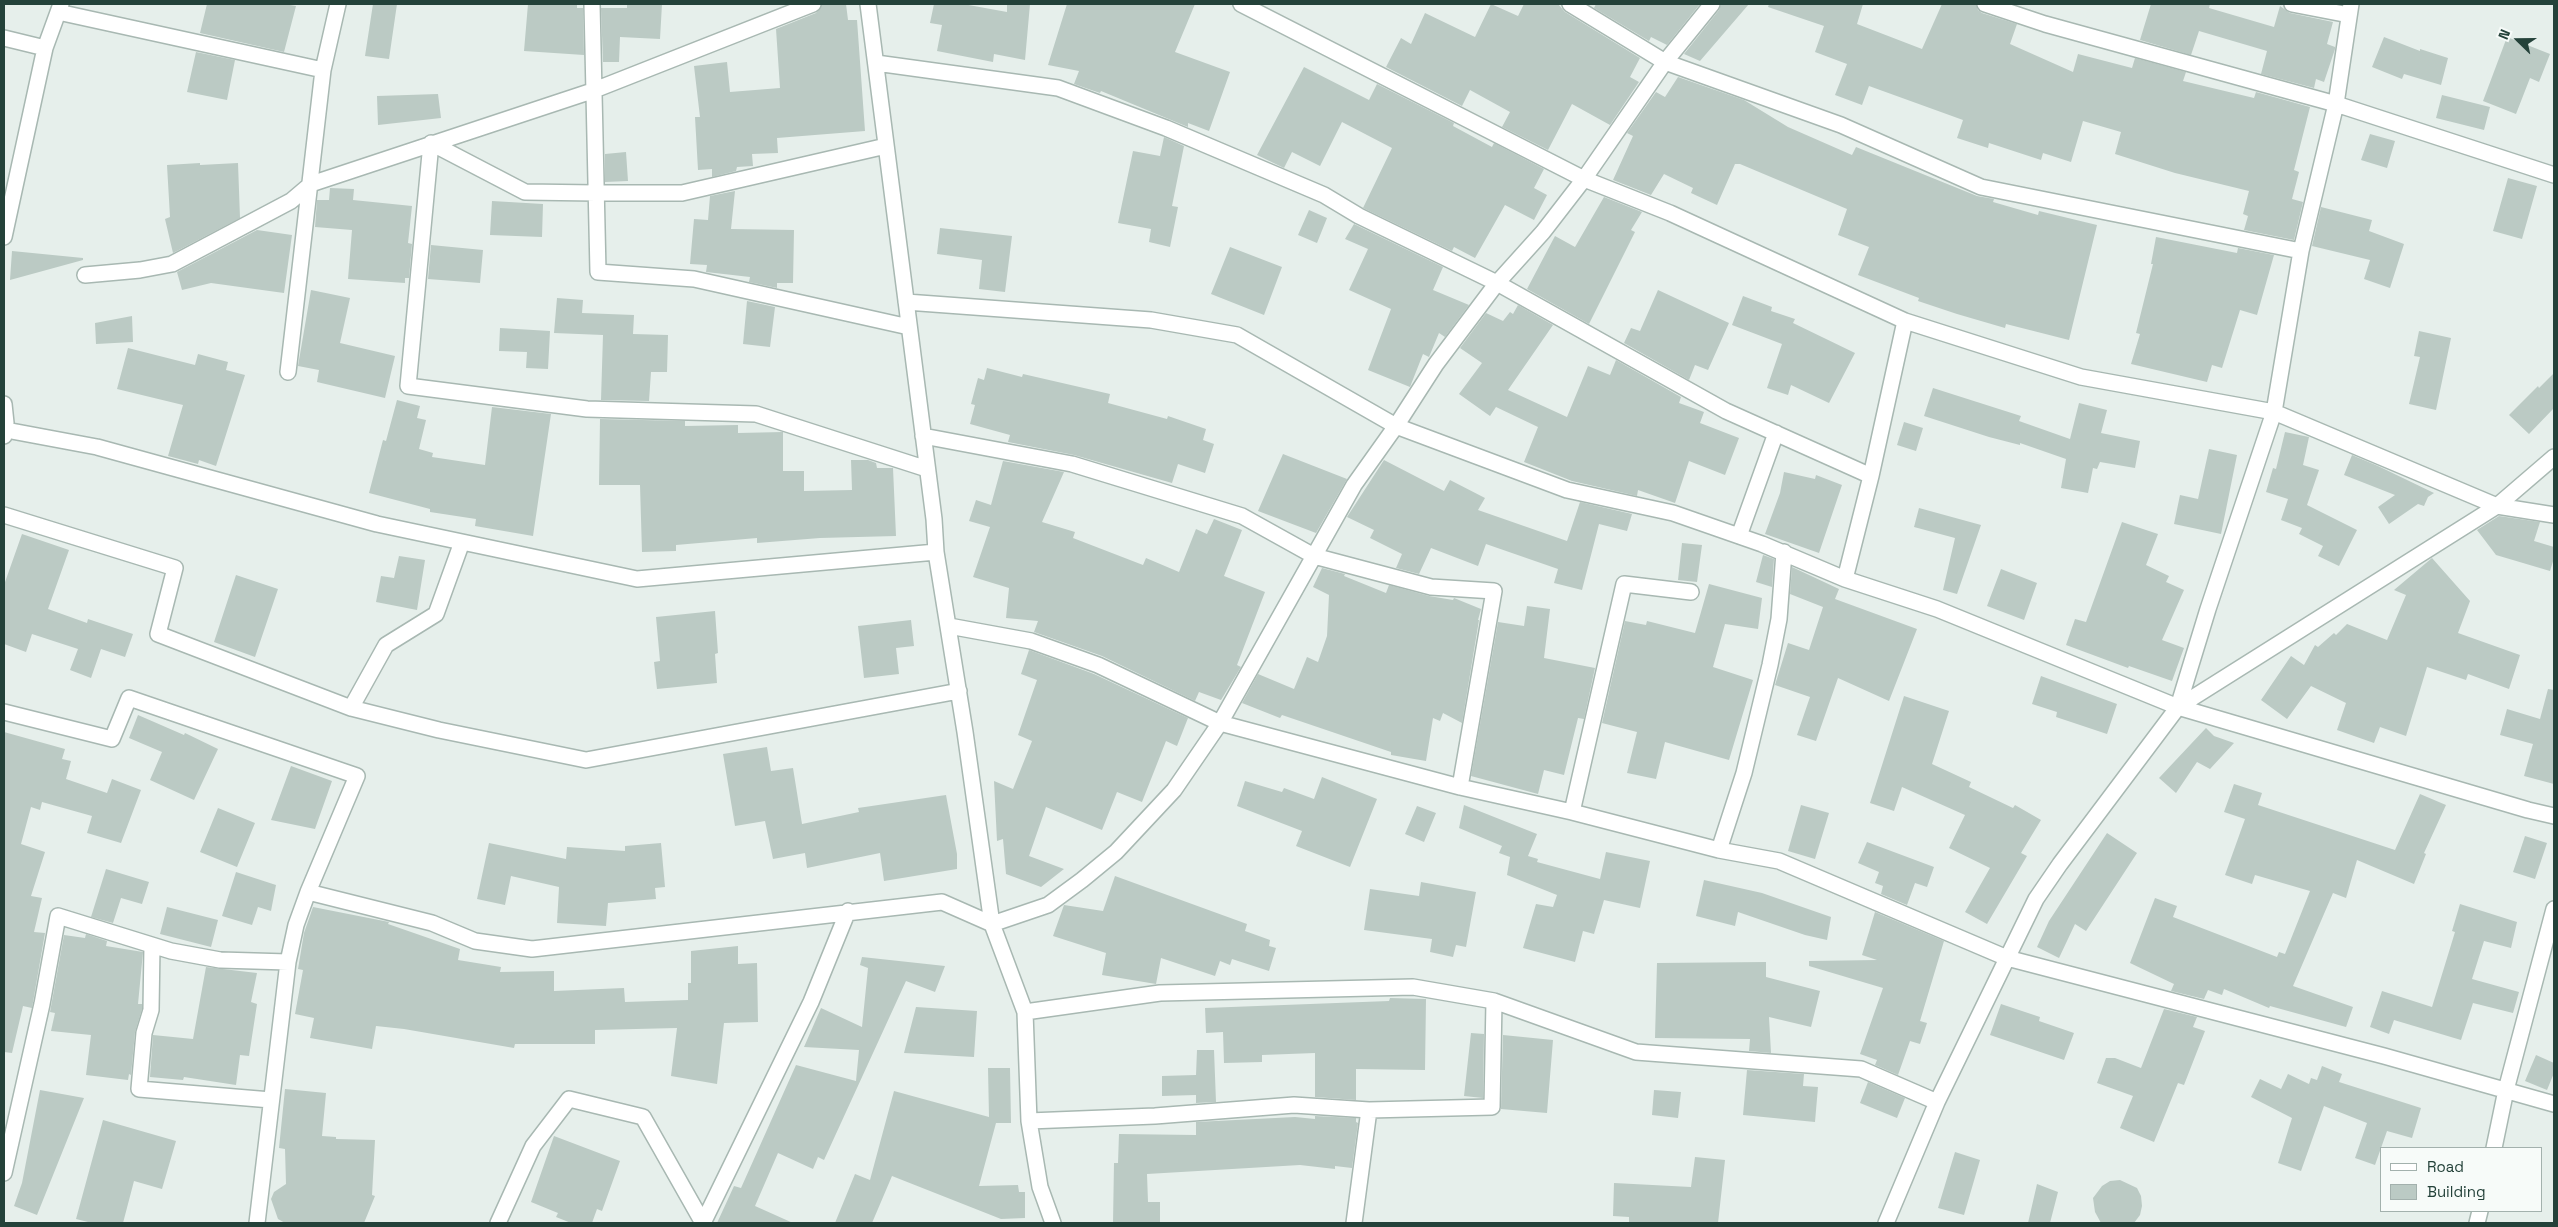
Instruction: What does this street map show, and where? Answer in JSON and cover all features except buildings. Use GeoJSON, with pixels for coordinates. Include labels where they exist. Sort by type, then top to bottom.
{"type":"FeatureCollection","features":[{"type":"Feature","properties":{"kind":"street"},"geometry":{"type":"LineString","coordinates":[[288,372],[323,70],[338,4]]}},
{"type":"Feature","properties":{"kind":"street"},"geometry":{"type":"LineString","coordinates":[[592,4],[592,91],[598,272],[694,279],[909,327]]}},
{"type":"Feature","properties":{"kind":"street"},"geometry":{"type":"LineString","coordinates":[[85,275],[140,270],[172,264],[290,201],[311,184],[592,91],[813,4]]}},
{"type":"Feature","properties":{"kind":"street"},"geometry":{"type":"LineString","coordinates":[[868,4],[936,552],[959,691],[992,924],[1025,1012],[1029,1121],[1040,1187],[1053,1223]]}},
{"type":"Feature","properties":{"kind":"street"},"geometry":{"type":"LineString","coordinates":[[1241,4],[1584,179],[1670,213],[1905,321],[2081,377],[2274,412],[2497,506],[2554,515]]}},
{"type":"Feature","properties":{"kind":"street"},"geometry":{"type":"LineString","coordinates":[[1570,4],[1665,62],[1841,125],[1981,187],[2301,251]]}},
{"type":"Feature","properties":{"kind":"street"},"geometry":{"type":"LineString","coordinates":[[308,892],[432,923],[475,940],[532,949],[942,902],[992,924],[1048,905],[1116,852],[1174,790],[1220,724],[1354,485],[1396,426],[1436,364],[1497,283],[1543,232],[1584,179],[1665,62],[1712,4]]}},
{"type":"Feature","properties":{"kind":"street"},"geometry":{"type":"LineString","coordinates":[[1985,4],[2045,24],[2336,104],[2554,175]]}},
{"type":"Feature","properties":{"kind":"street"},"geometry":{"type":"LineString","coordinates":[[1886,1223],[1937,1102],[2036,899],[2178,707],[2208,609],[2274,412],[2301,251],[2336,104],[2350,10],[2292,4]]}},
{"type":"Feature","properties":{"kind":"street"},"geometry":{"type":"LineString","coordinates":[[4,237],[45,48],[59,8],[323,70]]}},
{"type":"Feature","properties":{"kind":"street"},"geometry":{"type":"LineString","coordinates":[[4,38],[45,48]]}},
{"type":"Feature","properties":{"kind":"street"},"geometry":{"type":"LineString","coordinates":[[876,63],[1058,88],[1166,128],[1324,195],[1359,216],[1497,283],[1726,411],[1871,476]]}},
{"type":"Feature","properties":{"kind":"street"},"geometry":{"type":"LineString","coordinates":[[431,143],[525,192],[596,194],[682,193],[886,146]]}},
{"type":"Feature","properties":{"kind":"street"},"geometry":{"type":"LineString","coordinates":[[431,143],[408,386],[587,409],[756,414],[927,469]]}},
{"type":"Feature","properties":{"kind":"street"},"geometry":{"type":"LineString","coordinates":[[906,302],[1151,320],[1237,335],[1396,426],[1567,490],[1673,513],[1739,536],[1784,552],[1845,579],[1937,609],[2178,707],[2518,808],[2554,816]]}},
{"type":"Feature","properties":{"kind":"street"},"geometry":{"type":"LineString","coordinates":[[1845,579],[1871,476],[1905,321]]}},
{"type":"Feature","properties":{"kind":"street"},"geometry":{"type":"LineString","coordinates":[[4,404],[4,436],[97,447],[377,524],[637,579],[936,552]]}},
{"type":"Feature","properties":{"kind":"street"},"geometry":{"type":"LineString","coordinates":[[1739,536],[1776,433]]}},
{"type":"Feature","properties":{"kind":"street"},"geometry":{"type":"LineString","coordinates":[[923,436],[1072,464],[1242,516],[1314,556],[1431,587],[1494,591],[1460,787]]}},
{"type":"Feature","properties":{"kind":"street"},"geometry":{"type":"LineString","coordinates":[[2178,707],[2497,506],[2554,457]]}},
{"type":"Feature","properties":{"kind":"street"},"geometry":{"type":"LineString","coordinates":[[4,515],[175,568],[158,634],[351,708],[439,730],[586,760],[959,691]]}},
{"type":"Feature","properties":{"kind":"street"},"geometry":{"type":"LineString","coordinates":[[351,708],[386,645],[436,614],[462,542]]}},
{"type":"Feature","properties":{"kind":"street"},"geometry":{"type":"LineString","coordinates":[[1719,850],[1744,773],[1770,665],[1779,619],[1784,552]]}},
{"type":"Feature","properties":{"kind":"street"},"geometry":{"type":"LineString","coordinates":[[1572,812],[1624,584],[1692,592]]}},
{"type":"Feature","properties":{"kind":"street"},"geometry":{"type":"LineString","coordinates":[[949,626],[1031,641],[1098,665],[1220,724],[1460,787],[1572,812],[1719,850],[1780,861],[2007,958],[2384,1056],[2554,1104]]}},
{"type":"Feature","properties":{"kind":"street"},"geometry":{"type":"LineString","coordinates":[[4,712],[112,739],[129,698],[357,776],[296,925],[288,962],[257,1223]]}},
{"type":"Feature","properties":{"kind":"street"},"geometry":{"type":"LineString","coordinates":[[2494,1147],[2506,1090],[2554,909]]}},
{"type":"Feature","properties":{"kind":"street"},"geometry":{"type":"LineString","coordinates":[[703,1223],[811,1002],[848,912]]}},
{"type":"Feature","properties":{"kind":"street"},"geometry":{"type":"LineString","coordinates":[[4,1173],[42,1004],[58,916],[152,946],[220,960],[288,962]]}},
{"type":"Feature","properties":{"kind":"street"},"geometry":{"type":"LineString","coordinates":[[152,946],[151,1010],[144,1033],[139,1089],[271,1100]]}},
{"type":"Feature","properties":{"kind":"street"},"geometry":{"type":"LineString","coordinates":[[1025,1012],[1160,993],[1413,987],[1494,1001],[1636,1052],[1861,1070],[1937,1102]]}},
{"type":"Feature","properties":{"kind":"street"},"geometry":{"type":"LineString","coordinates":[[1029,1121],[1155,1116],[1294,1105],[1369,1110],[1492,1107],[1494,1001]]}},
{"type":"Feature","properties":{"kind":"street"},"geometry":{"type":"LineString","coordinates":[[498,1223],[533,1146],[569,1099],[643,1117],[703,1223]]}},
{"type":"Feature","properties":{"kind":"street"},"geometry":{"type":"LineString","coordinates":[[1354,1223],[1369,1110]]}}]}
